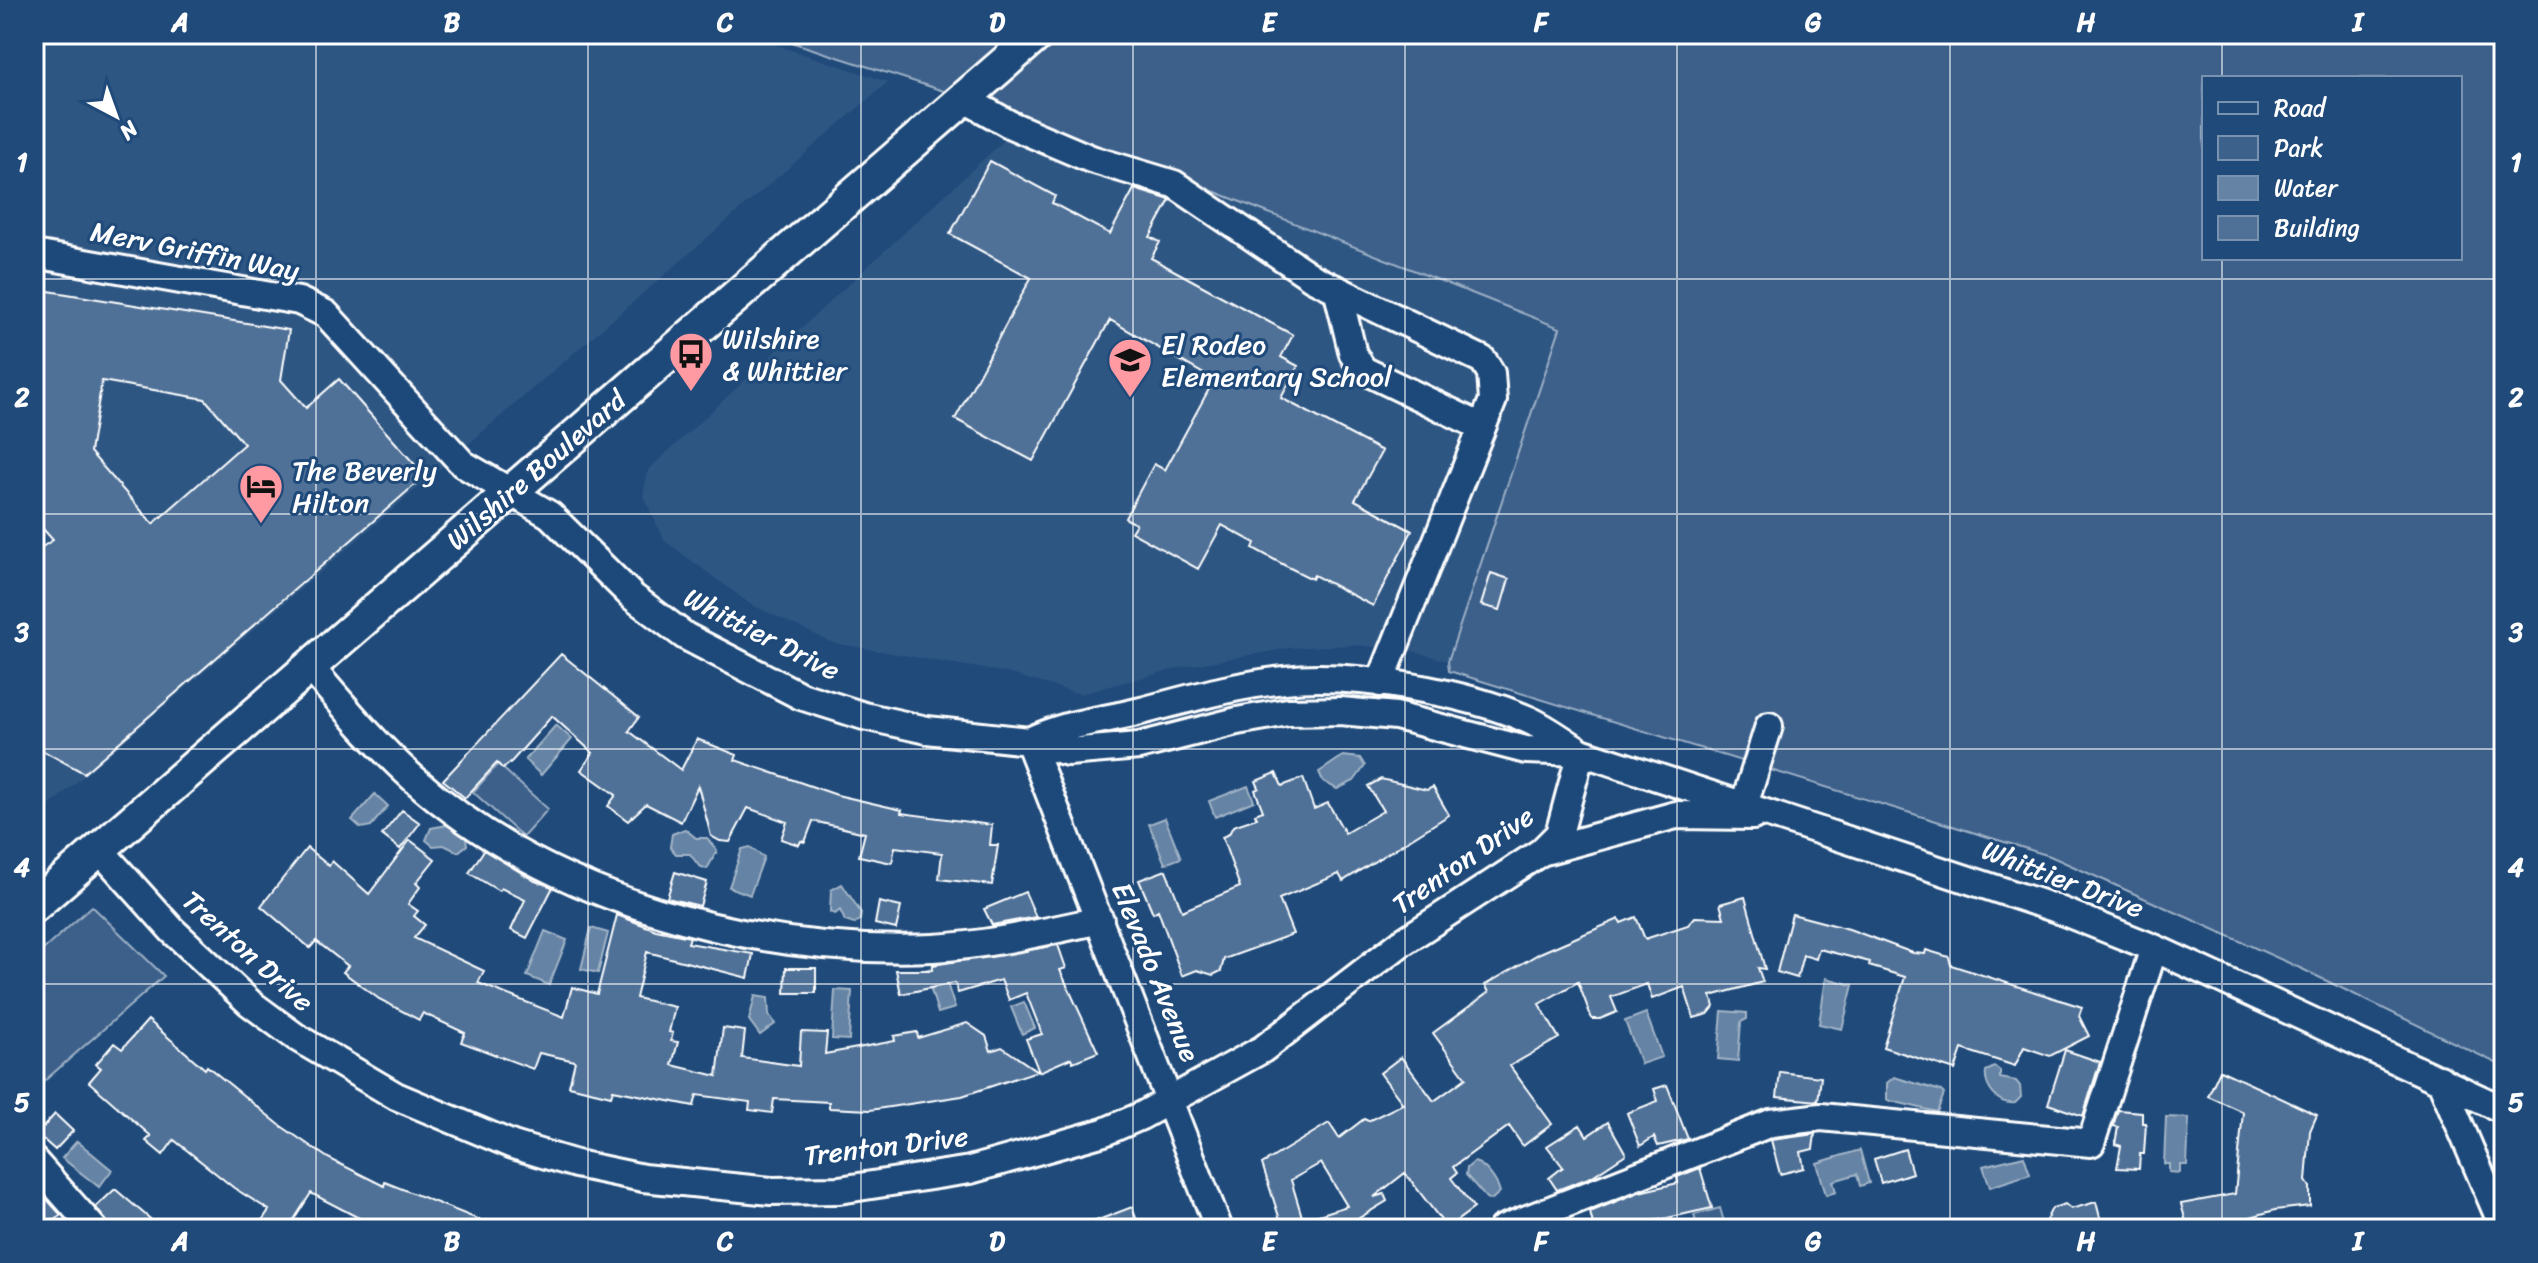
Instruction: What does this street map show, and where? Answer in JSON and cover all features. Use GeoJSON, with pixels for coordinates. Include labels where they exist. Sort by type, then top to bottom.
{"type":"FeatureCollection","features":[{"type":"Feature","properties":{"kind":"main road","name":"Wilshire Boulevard"},"geometry":{"type":"LineString","coordinates":[[34,906],[1038,34]]}},
{"type":"Feature","properties":{"kind":"street"},"geometry":{"type":"LineString","coordinates":[[963,98],[1011,125],[1091,159],[1174,184],[1313,278],[1483,360],[1491,373],[1493,400],[1380,683]]}},
{"type":"Feature","properties":{"kind":"street","name":"Merv Griffin Way"},"geometry":{"type":"LineString","coordinates":[[34,254],[299,301],[326,314],[463,464],[508,493]]}},
{"type":"Feature","properties":{"kind":"street"},"geometry":{"type":"LineString","coordinates":[[1337,289],[1353,354],[1363,370],[1482,427]]}},
{"type":"Feature","properties":{"kind":"street","name":"Whittier Drive"},"geometry":{"type":"LineString","coordinates":[[508,493],[550,515],[633,597],[685,636],[801,696],[864,716],[927,730],[1029,741],[1068,752],[1091,752],[1139,746],[1275,714],[1340,711],[1396,716],[1526,750],[1581,752]]}},
{"type":"Feature","properties":{"kind":"street"},"geometry":{"type":"LineString","coordinates":[[310,667],[376,743],[415,780],[453,809],[540,862],[646,909],[760,936],[877,948],[991,943],[1100,920]]}},
{"type":"Feature","properties":{"kind":"street","name":"Whittier Drive"},"geometry":{"type":"LineString","coordinates":[[1029,741],[1062,726],[1132,714],[1232,688],[1286,679],[1403,686],[1517,715],[1581,752],[1957,873],[2154,948],[2504,1110]]}},
{"type":"Feature","properties":{"kind":"street"},"geometry":{"type":"LineString","coordinates":[[1744,805],[1769,726]]}},
{"type":"Feature","properties":{"kind":"street","name":"Elevado Avenue"},"geometry":{"type":"LineString","coordinates":[[1029,741],[1219,1229]]}},
{"type":"Feature","properties":{"kind":"street","name":"Trenton Drive"},"geometry":{"type":"LineString","coordinates":[[99,849],[208,965],[296,1037],[396,1096],[513,1145],[576,1164],[643,1178],[771,1191],[839,1190],[970,1170],[1104,1132],[1141,1116],[1170,1097],[1263,1049],[1401,943],[1541,852],[1559,834],[1581,752]]}},
{"type":"Feature","properties":{"kind":"street"},"geometry":{"type":"LineString","coordinates":[[1541,852],[1676,815],[1781,816]]}},
{"type":"Feature","properties":{"kind":"street"},"geometry":{"type":"LineString","coordinates":[[1502,1229],[1771,1123],[1793,1118],[1821,1117],[2091,1143],[2154,948]]}},
{"type":"Feature","properties":{"kind":"street"},"geometry":{"type":"LineString","coordinates":[[2440,1079],[2504,1229]]}},
{"type":"Feature","properties":{"kind":"street"},"geometry":{"type":"LineString","coordinates":[[34,1161],[94,1229]]}},
{"type":"Feature","properties":{"kind":"shaded area"},"geometry":{"type":"Polygon","coordinates":[[[34,34],[743,34],[888,82],[34,819],[34,34]]]}},
{"type":"Feature","properties":{"kind":"shaded area","name":"El Rodeo Elementary School"},"geometry":{"type":"Polygon","coordinates":[[[1028,118],[1560,328],[1448,661],[1412,651],[1353,645],[1289,648],[1182,667],[1080,694],[1007,673],[833,643],[750,604],[665,541],[643,496],[648,470],[1028,118]]]}},
{"type":"Feature","properties":{"kind":"green space"},"geometry":{"type":"Polygon","coordinates":[[[766,34],[2504,34],[2504,1067],[2300,968],[2050,856],[1449,671],[1448,661],[1560,328],[1028,118],[766,34]]]}},
{"type":"Feature","properties":{"kind":"green space"},"geometry":{"type":"Polygon","coordinates":[[[498,764],[548,809],[523,837],[473,792],[498,764]]]}},
{"type":"Feature","properties":{"kind":"green space"},"geometry":{"type":"Polygon","coordinates":[[[92,906],[164,976],[34,1090],[34,958],[92,906]]]}},
{"type":"Feature","properties":{"kind":"green space"},"geometry":{"type":"Polygon","coordinates":[[[1720,1208],[1726,1229],[1698,1229],[1694,1215],[1720,1208]]]}},
{"type":"Feature","properties":{"kind":"water"},"geometry":{"type":"Polygon","coordinates":[[[556,725],[572,739],[541,775],[525,760],[556,725]]]}},
{"type":"Feature","properties":{"kind":"water"},"geometry":{"type":"Polygon","coordinates":[[[1343,756],[1360,758],[1365,766],[1354,781],[1337,789],[1323,781],[1319,772],[1343,756]]]}},
{"type":"Feature","properties":{"kind":"water"},"geometry":{"type":"Polygon","coordinates":[[[1248,786],[1254,801],[1215,817],[1209,801],[1248,786]]]}},
{"type":"Feature","properties":{"kind":"water"},"geometry":{"type":"Polygon","coordinates":[[[375,794],[388,806],[371,826],[361,828],[352,820],[375,794]]]}},
{"type":"Feature","properties":{"kind":"water"},"geometry":{"type":"Polygon","coordinates":[[[1165,818],[1181,858],[1165,864],[1149,824],[1165,818]]]}},
{"type":"Feature","properties":{"kind":"water"},"geometry":{"type":"Polygon","coordinates":[[[447,825],[466,838],[467,845],[458,852],[444,845],[433,846],[426,840],[431,828],[447,825]]]}},
{"type":"Feature","properties":{"kind":"water"},"geometry":{"type":"Polygon","coordinates":[[[685,829],[696,838],[707,838],[717,851],[707,869],[699,866],[690,854],[676,854],[670,847],[672,834],[685,829]]]}},
{"type":"Feature","properties":{"kind":"water"},"geometry":{"type":"Polygon","coordinates":[[[750,847],[764,857],[750,895],[729,887],[742,849],[750,847]]]}},
{"type":"Feature","properties":{"kind":"water"},"geometry":{"type":"Polygon","coordinates":[[[842,884],[861,913],[860,920],[854,924],[845,921],[840,910],[835,914],[830,912],[831,890],[842,884]]]}},
{"type":"Feature","properties":{"kind":"water"},"geometry":{"type":"Polygon","coordinates":[[[591,928],[608,933],[598,973],[581,969],[591,928]]]}},
{"type":"Feature","properties":{"kind":"water"},"geometry":{"type":"Polygon","coordinates":[[[545,931],[567,940],[549,985],[527,976],[545,931]]]}},
{"type":"Feature","properties":{"kind":"water"},"geometry":{"type":"Polygon","coordinates":[[[941,965],[955,1008],[938,1013],[925,970],[941,965]]]}},
{"type":"Feature","properties":{"kind":"water"},"geometry":{"type":"Polygon","coordinates":[[[1826,978],[1853,985],[1842,1029],[1819,1024],[1826,978]]]}},
{"type":"Feature","properties":{"kind":"water"},"geometry":{"type":"Polygon","coordinates":[[[835,990],[852,991],[849,1040],[832,1039],[835,990]]]}},
{"type":"Feature","properties":{"kind":"water"},"geometry":{"type":"Polygon","coordinates":[[[755,996],[768,998],[769,1015],[775,1024],[760,1035],[749,1020],[755,996]]]}},
{"type":"Feature","properties":{"kind":"water"},"geometry":{"type":"Polygon","coordinates":[[[1024,1002],[1035,1028],[1022,1034],[1011,1007],[1024,1002]]]}},
{"type":"Feature","properties":{"kind":"water"},"geometry":{"type":"Polygon","coordinates":[[[1722,1011],[1747,1013],[1747,1019],[1741,1022],[1738,1061],[1718,1059],[1722,1011]]]}},
{"type":"Feature","properties":{"kind":"water"},"geometry":{"type":"Polygon","coordinates":[[[1646,1013],[1662,1057],[1641,1064],[1625,1021],[1646,1013]]]}},
{"type":"Feature","properties":{"kind":"water"},"geometry":{"type":"Polygon","coordinates":[[[1995,1067],[2000,1071],[2000,1078],[2016,1081],[2020,1086],[2021,1097],[2015,1103],[2003,1101],[1990,1089],[1986,1071],[1995,1067]]]}},
{"type":"Feature","properties":{"kind":"water"},"geometry":{"type":"Polygon","coordinates":[[[1894,1077],[1941,1091],[1944,1094],[1937,1112],[1887,1100],[1887,1083],[1894,1077]]]}},
{"type":"Feature","properties":{"kind":"water"},"geometry":{"type":"Polygon","coordinates":[[[2166,1117],[2189,1118],[2187,1165],[2180,1165],[2180,1173],[2169,1172],[2169,1164],[2164,1164],[2166,1117]]]}},
{"type":"Feature","properties":{"kind":"water"},"geometry":{"type":"Polygon","coordinates":[[[77,1141],[112,1170],[99,1187],[62,1158],[77,1141]]]}},
{"type":"Feature","properties":{"kind":"water"},"geometry":{"type":"Polygon","coordinates":[[[1860,1150],[1869,1183],[1860,1186],[1857,1174],[1833,1181],[1836,1192],[1826,1195],[1817,1163],[1860,1150]]]}},
{"type":"Feature","properties":{"kind":"water"},"geometry":{"type":"Polygon","coordinates":[[[2024,1156],[2030,1174],[1990,1187],[1983,1166],[2024,1156]]]}},
{"type":"Feature","properties":{"kind":"water"},"geometry":{"type":"Polygon","coordinates":[[[1474,1162],[1486,1169],[1500,1192],[1491,1200],[1466,1175],[1467,1168],[1474,1162]]]}},
{"type":"Feature","properties":{"kind":"building"},"geometry":{"type":"Polygon","coordinates":[[[990,161],[1055,196],[1052,203],[1110,234],[1134,189],[1170,200],[1150,237],[1160,242],[1151,258],[1293,335],[1281,357],[1298,366],[1281,398],[1382,451],[1355,500],[1412,531],[1373,606],[1314,575],[1312,579],[1284,565],[1253,548],[1255,543],[1222,525],[1198,569],[1131,532],[1136,524],[1125,518],[1154,464],[1165,470],[1214,380],[1110,320],[1033,461],[955,419],[1031,278],[950,234],[990,161]]]}},
{"type":"Feature","properties":{"kind":"building","name":"The Beverly Hilton"},"geometry":{"type":"Polygon","coordinates":[[[36,289],[289,330],[281,380],[306,408],[339,379],[425,476],[84,773],[34,746],[34,552],[53,540],[34,519],[36,289]],[[102,381],[90,452],[153,524],[244,444],[205,399],[102,381]]]}},
{"type":"Feature","properties":{"kind":"building"},"geometry":{"type":"Polygon","coordinates":[[[1491,573],[1509,579],[1500,610],[1481,605],[1491,573]]]}},
{"type":"Feature","properties":{"kind":"building"},"geometry":{"type":"Polygon","coordinates":[[[561,654],[639,717],[629,731],[681,770],[697,739],[737,755],[735,760],[837,795],[902,810],[901,813],[992,825],[990,845],[998,845],[992,885],[939,879],[942,853],[895,847],[892,863],[859,856],[865,833],[813,821],[805,842],[801,841],[799,845],[781,839],[787,822],[748,808],[730,842],[720,841],[711,836],[698,786],[681,822],[646,804],[628,821],[608,806],[616,795],[581,770],[593,753],[552,716],[512,761],[503,769],[497,763],[465,798],[443,780],[561,654]]]}},
{"type":"Feature","properties":{"kind":"building"},"geometry":{"type":"Polygon","coordinates":[[[1276,773],[1282,786],[1303,778],[1314,809],[1328,803],[1345,833],[1383,811],[1368,786],[1381,779],[1427,790],[1433,787],[1449,815],[1343,881],[1339,874],[1279,899],[1293,934],[1224,959],[1221,971],[1213,975],[1197,970],[1182,976],[1158,910],[1153,913],[1139,880],[1166,870],[1182,911],[1240,887],[1222,837],[1229,834],[1233,826],[1257,818],[1255,814],[1263,811],[1255,790],[1259,788],[1256,781],[1276,773]]]}},
{"type":"Feature","properties":{"kind":"building"},"geometry":{"type":"Polygon","coordinates":[[[402,810],[420,823],[400,849],[382,835],[402,810]]]}},
{"type":"Feature","properties":{"kind":"building"},"geometry":{"type":"Polygon","coordinates":[[[410,840],[435,859],[416,883],[420,887],[408,904],[418,911],[414,916],[425,925],[414,938],[484,971],[478,983],[564,1017],[572,987],[597,994],[617,915],[656,930],[690,937],[688,943],[753,954],[748,978],[647,952],[636,998],[675,1007],[669,1032],[673,1033],[671,1041],[678,1042],[672,1065],[717,1076],[723,1028],[745,1031],[742,1058],[799,1066],[801,1032],[827,1033],[825,1054],[895,1041],[894,1036],[917,1032],[918,1038],[967,1023],[986,1036],[991,1051],[1002,1047],[1037,1071],[962,1096],[870,1110],[829,1108],[829,1102],[774,1099],[772,1113],[749,1110],[750,1102],[697,1095],[694,1106],[613,1090],[611,1096],[569,1086],[575,1061],[539,1053],[533,1069],[461,1042],[465,1033],[423,1013],[419,1020],[379,999],[343,972],[348,966],[316,941],[310,948],[261,906],[307,848],[329,866],[332,861],[369,894],[410,840]]]}},
{"type":"Feature","properties":{"kind":"building"},"geometry":{"type":"Polygon","coordinates":[[[484,850],[535,881],[553,887],[527,938],[511,930],[525,900],[501,888],[499,891],[469,873],[484,850]]]}},
{"type":"Feature","properties":{"kind":"building"},"geometry":{"type":"Polygon","coordinates":[[[675,872],[707,882],[700,906],[667,898],[675,872]]]}},
{"type":"Feature","properties":{"kind":"building"},"geometry":{"type":"Polygon","coordinates":[[[1025,892],[1036,917],[992,925],[984,909],[1025,892]]]}},
{"type":"Feature","properties":{"kind":"building"},"geometry":{"type":"Polygon","coordinates":[[[1745,897],[1765,969],[1758,968],[1763,982],[1711,996],[1714,1007],[1708,1014],[1694,1018],[1684,987],[1652,999],[1647,984],[1611,997],[1617,1012],[1600,1019],[1592,1019],[1578,982],[1539,1004],[1559,1038],[1510,1066],[1552,1124],[1523,1146],[1509,1126],[1453,1167],[1457,1173],[1451,1178],[1474,1208],[1447,1228],[1405,1173],[1374,1197],[1384,1194],[1387,1201],[1341,1229],[1283,1229],[1262,1164],[1329,1123],[1339,1138],[1364,1119],[1368,1121],[1403,1104],[1380,1073],[1401,1057],[1434,1101],[1466,1078],[1433,1033],[1489,992],[1485,985],[1540,953],[1619,919],[1621,923],[1636,917],[1645,939],[1688,925],[1695,917],[1724,918],[1720,904],[1745,897]],[[1321,1163],[1291,1180],[1303,1220],[1347,1206],[1321,1163]]]}},
{"type":"Feature","properties":{"kind":"building"},"geometry":{"type":"Polygon","coordinates":[[[879,902],[901,907],[896,929],[875,924],[879,902]]]}},
{"type":"Feature","properties":{"kind":"building"},"geometry":{"type":"Polygon","coordinates":[[[1792,914],[1849,929],[1913,953],[1925,954],[1926,950],[1949,957],[1951,965],[2082,1007],[2079,1016],[2089,1036],[2050,1056],[2024,1047],[2015,1066],[1962,1049],[1955,1070],[1883,1047],[1905,977],[1869,966],[1870,962],[1819,949],[1816,959],[1803,955],[1797,978],[1777,972],[1792,914]]]}},
{"type":"Feature","properties":{"kind":"building"},"geometry":{"type":"Polygon","coordinates":[[[1058,945],[1066,968],[1060,970],[1098,1052],[1073,1062],[1071,1058],[1039,1072],[1026,1039],[1042,1034],[1026,993],[1009,1000],[1001,980],[958,993],[955,983],[901,994],[896,970],[932,970],[933,965],[1058,945]]]}},
{"type":"Feature","properties":{"kind":"building"},"geometry":{"type":"Polygon","coordinates":[[[786,968],[816,968],[816,993],[785,993],[786,968]]]}},
{"type":"Feature","properties":{"kind":"building"},"geometry":{"type":"Polygon","coordinates":[[[148,1020],[205,1069],[207,1066],[281,1126],[328,1158],[384,1186],[385,1182],[495,1226],[494,1229],[354,1229],[359,1218],[311,1193],[288,1229],[271,1229],[261,1222],[269,1210],[234,1188],[174,1140],[163,1155],[146,1141],[151,1136],[89,1082],[101,1068],[96,1064],[114,1043],[122,1049],[148,1020]]]}},
{"type":"Feature","properties":{"kind":"building"},"geometry":{"type":"Polygon","coordinates":[[[2065,1050],[2100,1062],[2083,1116],[2048,1104],[2065,1050]]]}},
{"type":"Feature","properties":{"kind":"building"},"geometry":{"type":"Polygon","coordinates":[[[2220,1070],[2317,1115],[2310,1131],[2306,1181],[2310,1187],[2310,1206],[2275,1210],[2223,1225],[2224,1229],[2188,1229],[2181,1204],[2235,1194],[2243,1112],[2208,1096],[2220,1070]]]}},
{"type":"Feature","properties":{"kind":"building"},"geometry":{"type":"Polygon","coordinates":[[[1780,1072],[1821,1077],[1818,1101],[1777,1097],[1780,1072]]]}},
{"type":"Feature","properties":{"kind":"building"},"geometry":{"type":"Polygon","coordinates":[[[1667,1085],[1688,1139],[1658,1146],[1654,1137],[1640,1146],[1627,1113],[1658,1101],[1654,1089],[1667,1085]]]}},
{"type":"Feature","properties":{"kind":"building"},"geometry":{"type":"Polygon","coordinates":[[[2118,1110],[2142,1112],[2142,1123],[2146,1123],[2144,1154],[2140,1154],[2139,1169],[2117,1168],[2121,1146],[2115,1144],[2118,1127],[2113,1126],[2118,1110]]]}},
{"type":"Feature","properties":{"kind":"building"},"geometry":{"type":"Polygon","coordinates":[[[55,1114],[73,1131],[55,1150],[37,1134],[55,1114]]]}},
{"type":"Feature","properties":{"kind":"building"},"geometry":{"type":"Polygon","coordinates":[[[1608,1122],[1626,1154],[1591,1177],[1557,1190],[1549,1178],[1563,1167],[1547,1146],[1580,1125],[1587,1136],[1608,1122]]]}},
{"type":"Feature","properties":{"kind":"building"},"geometry":{"type":"Polygon","coordinates":[[[1815,1134],[1813,1149],[1801,1152],[1804,1168],[1780,1174],[1771,1140],[1815,1134]]]}},
{"type":"Feature","properties":{"kind":"building"},"geometry":{"type":"Polygon","coordinates":[[[1905,1149],[1912,1173],[1881,1183],[1874,1159],[1905,1149]]]}},
{"type":"Feature","properties":{"kind":"building"},"geometry":{"type":"Polygon","coordinates":[[[1700,1168],[1712,1208],[1618,1229],[1594,1229],[1590,1212],[1639,1192],[1678,1183],[1677,1177],[1700,1168]]]}},
{"type":"Feature","properties":{"kind":"building"},"geometry":{"type":"Polygon","coordinates":[[[115,1189],[162,1229],[110,1229],[96,1207],[115,1189]]]}},
{"type":"Feature","properties":{"kind":"building"},"geometry":{"type":"Polygon","coordinates":[[[44,1196],[61,1215],[46,1229],[34,1229],[34,1205],[44,1196]]]}},
{"type":"Feature","properties":{"kind":"building"},"geometry":{"type":"Polygon","coordinates":[[[2096,1202],[2103,1229],[2042,1229],[2052,1208],[2065,1204],[2071,1209],[2096,1202]]]}},
{"type":"Feature","properties":{"kind":"building"},"geometry":{"type":"Polygon","coordinates":[[[1132,1207],[1140,1229],[1080,1229],[1080,1227],[1132,1207]]]}},
{"type":"Feature","properties":{"kind":"place","name":"Wilshire & Whittier"},"geometry":{"type":"Point","coordinates":[691,393]}},
{"type":"Feature","properties":{"kind":"place","name":"El Rodeo Elementary School"},"geometry":{"type":"Point","coordinates":[1130,399]}},
{"type":"Feature","properties":{"kind":"place","name":"The Beverly Hilton"},"geometry":{"type":"Point","coordinates":[261,525]}}]}
